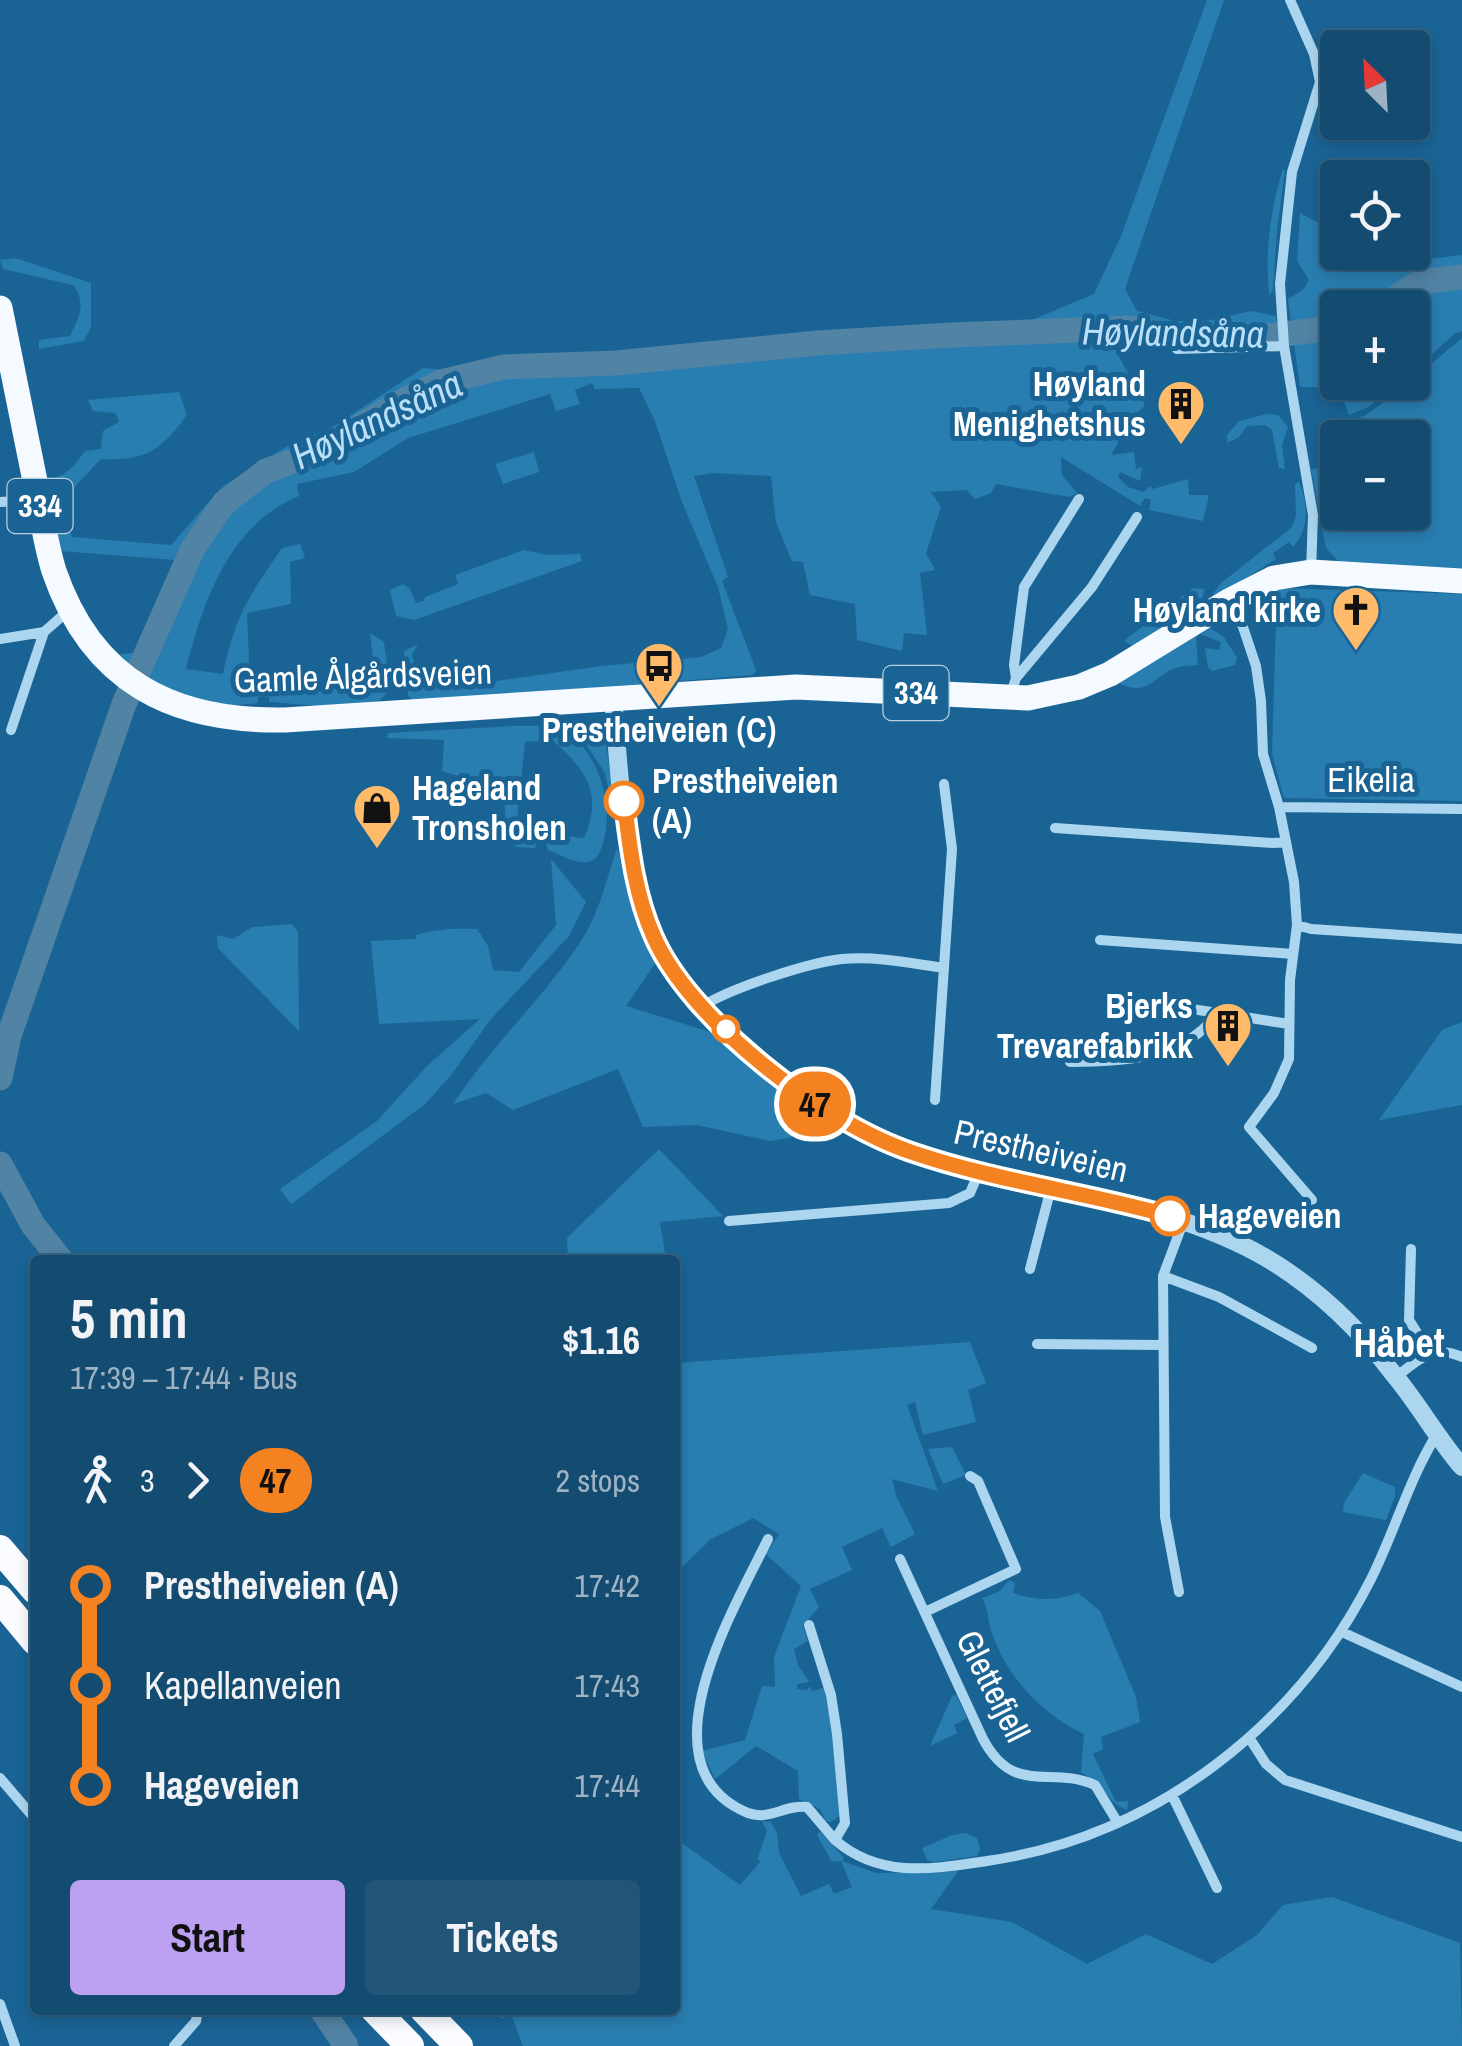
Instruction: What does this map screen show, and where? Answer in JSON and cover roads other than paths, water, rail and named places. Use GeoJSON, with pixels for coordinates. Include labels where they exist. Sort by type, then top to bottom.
{"type":"FeatureCollection","features":[{"type":"Feature","properties":{"kind":"highway"},"geometry":{"type":"LineString","coordinates":[[0,1549],[30,1584]]}},
{"type":"Feature","properties":{"kind":"highway"},"geometry":{"type":"LineString","coordinates":[[0,1598],[30,1635]]}},
{"type":"Feature","properties":{"kind":"highway"},"geometry":{"type":"LineString","coordinates":[[380,2015],[410,2046]]}},
{"type":"Feature","properties":{"kind":"highway"},"geometry":{"type":"LineString","coordinates":[[429,2015],[459,2046]]}},
{"type":"Feature","properties":{"kind":"main road","name":"Gamle Ålgårdsveien"},"geometry":{"type":"LineString","coordinates":[[0,308],[48,550],[70,610],[100,653],[136,686],[194,712],[253,720],[796,687],[1013,688],[1060,692],[1094,681],[1274,578],[1311,572],[1462,581]]}},
{"type":"Feature","properties":{"kind":"street"},"geometry":{"type":"LineString","coordinates":[[1290,0],[1314,54],[1320,82],[1292,172],[1283,242],[1280,321],[1313,515],[1311,572]]}},
{"type":"Feature","properties":{"kind":"street"},"geometry":{"type":"LineString","coordinates":[[1176,349],[1283,344]]}},
{"type":"Feature","properties":{"kind":"street"},"geometry":{"type":"LineString","coordinates":[[1013,688],[1024,587],[1079,499]]}},
{"type":"Feature","properties":{"kind":"street"},"geometry":{"type":"LineString","coordinates":[[0,502],[39,500]]}},
{"type":"Feature","properties":{"kind":"street"},"geometry":{"type":"LineString","coordinates":[[1013,688],[1085,596],[1137,517]]}},
{"type":"Feature","properties":{"kind":"street"},"geometry":{"type":"LineString","coordinates":[[1230,601],[1256,666],[1262,754],[1279,806],[1294,882],[1297,925],[1289,1059],[1274,1093],[1249,1126],[1312,1200]]}},
{"type":"Feature","properties":{"kind":"street"},"geometry":{"type":"LineString","coordinates":[[11,730],[44,632],[70,610]]}},
{"type":"Feature","properties":{"kind":"street"},"geometry":{"type":"LineString","coordinates":[[0,638],[44,632]]}},
{"type":"Feature","properties":{"kind":"street","name":"Prestheiveien"},"geometry":{"type":"LineString","coordinates":[[613,699],[631,865],[640,902],[671,970],[702,1007],[815,1104],[905,1150],[980,1172],[1184,1220],[1240,1244],[1296,1277],[1349,1322],[1396,1377],[1462,1467]]}},
{"type":"Feature","properties":{"kind":"street"},"geometry":{"type":"LineString","coordinates":[[935,1100],[952,848],[944,784]]}},
{"type":"Feature","properties":{"kind":"street","name":"Eikelia"},"geometry":{"type":"LineString","coordinates":[[1279,806],[1462,809]]}},
{"type":"Feature","properties":{"kind":"street"},"geometry":{"type":"LineString","coordinates":[[1055,828],[1285,842]]}},
{"type":"Feature","properties":{"kind":"street"},"geometry":{"type":"LineString","coordinates":[[1297,925],[1462,939]]}},
{"type":"Feature","properties":{"kind":"street"},"geometry":{"type":"LineString","coordinates":[[1100,940],[1294,954]]}},
{"type":"Feature","properties":{"kind":"street"},"geometry":{"type":"LineString","coordinates":[[702,1007],[747,985],[840,959],[884,959],[944,968]]}},
{"type":"Feature","properties":{"kind":"street"},"geometry":{"type":"LineString","coordinates":[[1120,998],[1289,1024]]}},
{"type":"Feature","properties":{"kind":"street"},"geometry":{"type":"LineString","coordinates":[[1070,1062],[1163,1052],[1200,1034],[1218,1012]]}},
{"type":"Feature","properties":{"kind":"street"},"geometry":{"type":"LineString","coordinates":[[729,1221],[949,1203],[970,1193],[980,1172]]}},
{"type":"Feature","properties":{"kind":"street"},"geometry":{"type":"LineString","coordinates":[[1030,1269],[1051,1188]]}},
{"type":"Feature","properties":{"kind":"street"},"geometry":{"type":"LineString","coordinates":[[1179,1592],[1165,1517],[1163,1276],[1184,1220]]}},
{"type":"Feature","properties":{"kind":"street"},"geometry":{"type":"LineString","coordinates":[[1411,1248],[1409,1320],[1430,1352]]}},
{"type":"Feature","properties":{"kind":"street"},"geometry":{"type":"LineString","coordinates":[[1163,1276],[1219,1297],[1312,1348]]}},
{"type":"Feature","properties":{"kind":"street"},"geometry":{"type":"LineString","coordinates":[[1037,1344],[1163,1345]]}},
{"type":"Feature","properties":{"kind":"street"},"geometry":{"type":"LineString","coordinates":[[1396,1377],[1430,1352],[1441,1350],[1462,1357]]}},
{"type":"Feature","properties":{"kind":"street"},"geometry":{"type":"LineString","coordinates":[[768,1539],[722,1636],[701,1696],[695,1740],[712,1786],[725,1800],[751,1814],[775,1815],[790,1808],[807,1807],[835,1840],[869,1863],[937,1867],[1055,1847],[1118,1822],[1172,1795],[1250,1738],[1288,1699],[1342,1632],[1372,1577],[1421,1459],[1437,1434]]}},
{"type":"Feature","properties":{"kind":"street","name":"Glettefjell"},"geometry":{"type":"LineString","coordinates":[[926,1612],[1016,1569],[978,1481],[970,1476]]}},
{"type":"Feature","properties":{"kind":"street","name":"Glettefjell"},"geometry":{"type":"LineString","coordinates":[[900,1559],[983,1739],[998,1763],[1031,1778],[1079,1780],[1096,1785],[1118,1822]]}},
{"type":"Feature","properties":{"kind":"street"},"geometry":{"type":"LineString","coordinates":[[809,1625],[831,1695],[837,1734],[846,1823],[835,1840]]}},
{"type":"Feature","properties":{"kind":"street"},"geometry":{"type":"LineString","coordinates":[[1342,1632],[1462,1687]]}},
{"type":"Feature","properties":{"kind":"street"},"geometry":{"type":"LineString","coordinates":[[1250,1738],[1266,1764],[1285,1780],[1462,1836]]}},
{"type":"Feature","properties":{"kind":"street"},"geometry":{"type":"LineString","coordinates":[[0,1778],[30,1812]]}},
{"type":"Feature","properties":{"kind":"street"},"geometry":{"type":"LineString","coordinates":[[1172,1795],[1217,1888]]}},
{"type":"Feature","properties":{"kind":"street"},"geometry":{"type":"LineString","coordinates":[[0,2004],[16,2046]]}},
{"type":"Feature","properties":{"kind":"street"},"geometry":{"type":"LineString","coordinates":[[174,2046],[197,2015]]}},
{"type":"Feature","properties":{"kind":"waterway","name":"Høylandsåna"},"geometry":{"type":"LineString","coordinates":[[1407,290],[1420,282],[1462,277]]}},
{"type":"Feature","properties":{"kind":"waterway","name":"Høylandsåna"},"geometry":{"type":"LineString","coordinates":[[0,1078],[9,1036],[124,704],[193,548],[224,503],[266,471],[318,452],[441,382],[504,367],[616,363],[817,343],[952,335],[1130,328],[1172,337],[1269,336],[1320,329]]}},
{"type":"Feature","properties":{"kind":"waterway","name":"Høylandsåna"},"geometry":{"type":"LineString","coordinates":[[0,1164],[33,1225],[57,1255]]}},
{"type":"Feature","properties":{"kind":"waterway","name":"Høylandsåna"},"geometry":{"type":"LineString","coordinates":[[325,2015],[346,2046]]}},
{"type":"Feature","properties":{"kind":"place","name":"Høyland Menighetshus"},"geometry":{"type":"Point","coordinates":[1181,446]}},
{"type":"Feature","properties":{"kind":"place","name":"Høyland kirke"},"geometry":{"type":"Point","coordinates":[1356,652]}},
{"type":"Feature","properties":{"kind":"place","name":"Prestheiveien (C)"},"geometry":{"type":"Point","coordinates":[659,708]}},
{"type":"Feature","properties":{"kind":"place","name":"Prestheiveien (A)"},"geometry":{"type":"Point","coordinates":[624,801]}},
{"type":"Feature","properties":{"kind":"place","name":"Hageland Tronsholen"},"geometry":{"type":"Point","coordinates":[377,850]}},
{"type":"Feature","properties":{"kind":"place","name":"Bjerks Trevarefabrikk"},"geometry":{"type":"Point","coordinates":[1228,1068]}},
{"type":"Feature","properties":{"kind":"place","name":"Hageveien"},"geometry":{"type":"Point","coordinates":[1170,1216]}},
{"type":"Feature","properties":{"kind":"district","name":"Håbet"},"geometry":{"type":"Point","coordinates":[1399,1343]}}]}
